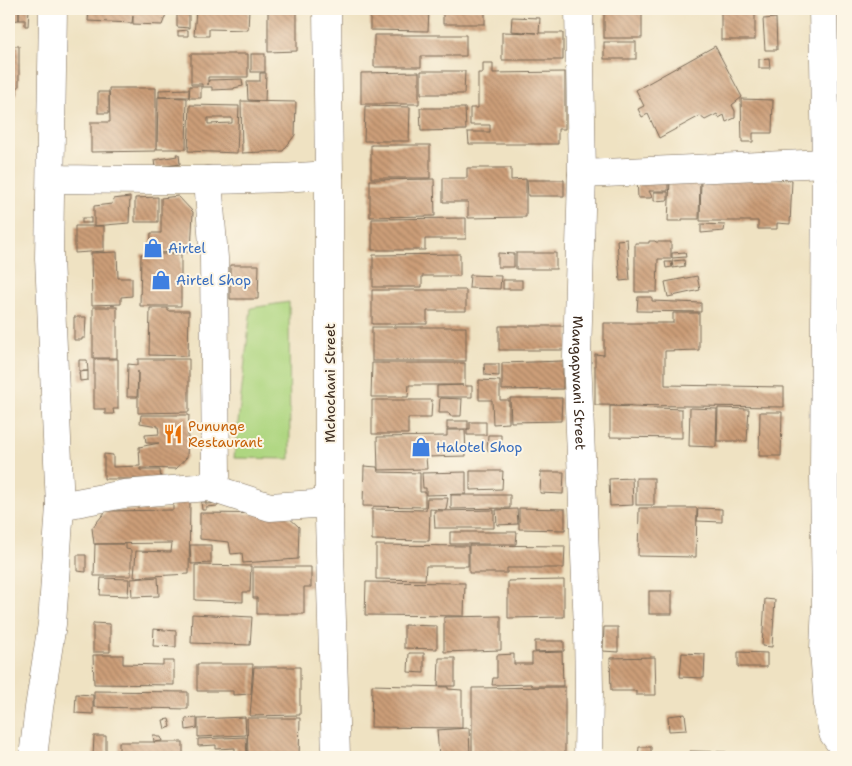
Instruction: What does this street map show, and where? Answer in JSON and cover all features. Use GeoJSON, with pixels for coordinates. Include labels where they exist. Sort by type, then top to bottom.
{"type":"FeatureCollection","features":[{"type":"Feature","properties":{"kind":"street"},"geometry":{"type":"LineString","coordinates":[[33,757],[52,624],[60,506],[49,258],[53,9]]}},
{"type":"Feature","properties":{"kind":"street","name":"Mchochani Street"},"geometry":{"type":"LineString","coordinates":[[327,9],[330,174],[330,506],[336,757]]}},
{"type":"Feature","properties":{"kind":"street","name":"Mangapwani Street"},"geometry":{"type":"LineString","coordinates":[[579,9],[582,174],[577,357],[587,601],[588,757]]}},
{"type":"Feature","properties":{"kind":"street"},"geometry":{"type":"LineString","coordinates":[[823,9],[834,58],[826,163],[824,475],[826,604],[824,649],[828,708],[833,733],[843,747]]}},
{"type":"Feature","properties":{"kind":"street"},"geometry":{"type":"LineString","coordinates":[[582,174],[826,163]]}},
{"type":"Feature","properties":{"kind":"street"},"geometry":{"type":"LineString","coordinates":[[51,179],[208,180],[330,174]]}},
{"type":"Feature","properties":{"kind":"street"},"geometry":{"type":"LineString","coordinates":[[208,180],[214,258],[216,477],[208,487]]}},
{"type":"Feature","properties":{"kind":"street"},"geometry":{"type":"LineString","coordinates":[[60,506],[124,494],[208,487],[270,507],[314,504],[330,506]]}},
{"type":"Feature","properties":{"kind":"green space"},"geometry":{"type":"Polygon","coordinates":[[[289,302],[290,459],[234,458],[251,308],[289,302]]]}},
{"type":"Feature","properties":{"kind":"building"},"geometry":{"type":"Polygon","coordinates":[[[9,9],[19,9],[19,20],[9,21],[9,9]]]}},
{"type":"Feature","properties":{"kind":"building"},"geometry":{"type":"Polygon","coordinates":[[[19,9],[29,9],[28,26],[25,26],[25,20],[19,20],[19,9]]]}},
{"type":"Feature","properties":{"kind":"building"},"geometry":{"type":"Polygon","coordinates":[[[89,9],[168,9],[162,25],[133,24],[133,15],[132,23],[88,21],[89,9]]]}},
{"type":"Feature","properties":{"kind":"building"},"geometry":{"type":"Polygon","coordinates":[[[196,9],[249,9],[248,30],[209,29],[209,36],[194,36],[196,9]]]}},
{"type":"Feature","properties":{"kind":"building"},"geometry":{"type":"Polygon","coordinates":[[[268,9],[297,9],[297,51],[268,52],[268,9]]]}},
{"type":"Feature","properties":{"kind":"building"},"geometry":{"type":"Polygon","coordinates":[[[370,9],[429,9],[428,31],[370,30],[370,9]]]}},
{"type":"Feature","properties":{"kind":"building"},"geometry":{"type":"Polygon","coordinates":[[[443,9],[485,9],[485,24],[443,24],[443,9]]]}},
{"type":"Feature","properties":{"kind":"building"},"geometry":{"type":"Polygon","coordinates":[[[604,9],[642,9],[642,38],[604,38],[604,9]]]}},
{"type":"Feature","properties":{"kind":"building"},"geometry":{"type":"Polygon","coordinates":[[[721,9],[755,9],[755,40],[721,40],[721,9]]]}},
{"type":"Feature","properties":{"kind":"building"},"geometry":{"type":"Polygon","coordinates":[[[177,11],[189,11],[189,28],[177,27],[177,11]]]}},
{"type":"Feature","properties":{"kind":"building"},"geometry":{"type":"Polygon","coordinates":[[[512,17],[540,18],[539,33],[563,33],[563,60],[502,60],[502,32],[537,33],[511,31],[512,17]]]}},
{"type":"Feature","properties":{"kind":"building"},"geometry":{"type":"Polygon","coordinates":[[[776,18],[777,50],[765,50],[763,19],[776,18]]]}},
{"type":"Feature","properties":{"kind":"building"},"geometry":{"type":"Polygon","coordinates":[[[188,30],[188,36],[178,36],[178,31],[188,30]]]}},
{"type":"Feature","properties":{"kind":"building"},"geometry":{"type":"Polygon","coordinates":[[[374,35],[466,35],[466,56],[421,56],[421,67],[374,67],[374,35]]]}},
{"type":"Feature","properties":{"kind":"building"},"geometry":{"type":"Polygon","coordinates":[[[604,42],[636,42],[636,59],[604,59],[604,42]]]}},
{"type":"Feature","properties":{"kind":"building"},"geometry":{"type":"Polygon","coordinates":[[[9,46],[19,46],[19,87],[17,87],[17,95],[9,95],[9,46]]]}},
{"type":"Feature","properties":{"kind":"building"},"geometry":{"type":"Polygon","coordinates":[[[715,46],[742,97],[732,105],[735,111],[735,118],[726,122],[724,115],[719,118],[717,114],[705,120],[700,116],[659,138],[648,114],[642,117],[638,109],[644,106],[636,90],[715,46]]]}},
{"type":"Feature","properties":{"kind":"building"},"geometry":{"type":"Polygon","coordinates":[[[191,54],[248,54],[248,77],[208,77],[208,85],[209,80],[242,79],[243,86],[234,89],[212,90],[212,87],[202,87],[202,84],[191,84],[191,54]]]}},
{"type":"Feature","properties":{"kind":"building"},"geometry":{"type":"Polygon","coordinates":[[[251,54],[265,54],[265,72],[251,72],[251,54]]]}},
{"type":"Feature","properties":{"kind":"building"},"geometry":{"type":"Polygon","coordinates":[[[769,58],[770,68],[759,68],[759,59],[769,58]]]}},
{"type":"Feature","properties":{"kind":"building"},"geometry":{"type":"Polygon","coordinates":[[[483,63],[493,63],[493,73],[565,72],[565,129],[558,129],[558,144],[469,144],[468,132],[490,132],[490,125],[470,125],[470,108],[478,108],[478,73],[483,73],[483,63]]]}},
{"type":"Feature","properties":{"kind":"building"},"geometry":{"type":"Polygon","coordinates":[[[421,71],[465,71],[464,94],[421,94],[421,71]]]}},
{"type":"Feature","properties":{"kind":"building"},"geometry":{"type":"Polygon","coordinates":[[[419,72],[419,104],[361,104],[361,73],[419,72]]]}},
{"type":"Feature","properties":{"kind":"building"},"geometry":{"type":"Polygon","coordinates":[[[260,73],[266,73],[265,101],[248,100],[247,81],[260,81],[260,73]]]}},
{"type":"Feature","properties":{"kind":"building"},"geometry":{"type":"Polygon","coordinates":[[[190,86],[201,86],[201,98],[189,98],[190,86]]]}},
{"type":"Feature","properties":{"kind":"building"},"geometry":{"type":"Polygon","coordinates":[[[109,88],[156,88],[156,151],[91,152],[91,122],[110,122],[109,88]]]}},
{"type":"Feature","properties":{"kind":"building"},"geometry":{"type":"Polygon","coordinates":[[[189,89],[189,97],[159,97],[159,90],[189,89]]]}},
{"type":"Feature","properties":{"kind":"building"},"geometry":{"type":"Polygon","coordinates":[[[98,92],[109,92],[109,113],[98,113],[98,92]]]}},
{"type":"Feature","properties":{"kind":"building"},"geometry":{"type":"Polygon","coordinates":[[[158,97],[187,98],[186,149],[157,149],[158,97]]]}},
{"type":"Feature","properties":{"kind":"building"},"geometry":{"type":"Polygon","coordinates":[[[741,99],[773,100],[772,133],[753,133],[753,142],[742,142],[741,99]]]}},
{"type":"Feature","properties":{"kind":"building"},"geometry":{"type":"Polygon","coordinates":[[[241,101],[296,102],[295,135],[283,151],[242,153],[241,101]]]}},
{"type":"Feature","properties":{"kind":"building"},"geometry":{"type":"Polygon","coordinates":[[[190,105],[239,106],[237,153],[188,151],[190,105]],[[208,118],[208,124],[232,123],[232,118],[208,118]]]}},
{"type":"Feature","properties":{"kind":"building"},"geometry":{"type":"Polygon","coordinates":[[[365,106],[410,107],[409,141],[364,141],[365,106]]]}},
{"type":"Feature","properties":{"kind":"building"},"geometry":{"type":"Polygon","coordinates":[[[420,108],[465,108],[466,130],[421,131],[420,108]]]}},
{"type":"Feature","properties":{"kind":"building"},"geometry":{"type":"Polygon","coordinates":[[[371,145],[430,145],[430,178],[371,178],[371,145]]]}},
{"type":"Feature","properties":{"kind":"building"},"geometry":{"type":"Polygon","coordinates":[[[9,153],[13,153],[13,163],[9,163],[9,153]]]}},
{"type":"Feature","properties":{"kind":"building"},"geometry":{"type":"Polygon","coordinates":[[[176,154],[179,154],[180,164],[155,168],[154,160],[177,156],[176,154]]]}},
{"type":"Feature","properties":{"kind":"building"},"geometry":{"type":"Polygon","coordinates":[[[467,168],[511,168],[511,180],[526,179],[526,217],[468,218],[468,202],[443,202],[443,178],[467,178],[467,168]]]}},
{"type":"Feature","properties":{"kind":"building"},"geometry":{"type":"Polygon","coordinates":[[[637,178],[668,180],[668,191],[649,191],[652,197],[638,198],[637,178]]]}},
{"type":"Feature","properties":{"kind":"building"},"geometry":{"type":"Polygon","coordinates":[[[700,178],[699,219],[668,221],[670,180],[700,178]]]}},
{"type":"Feature","properties":{"kind":"building"},"geometry":{"type":"Polygon","coordinates":[[[726,178],[792,180],[790,224],[777,223],[777,229],[758,229],[758,221],[700,221],[701,180],[726,178]]]}},
{"type":"Feature","properties":{"kind":"building"},"geometry":{"type":"Polygon","coordinates":[[[434,179],[435,216],[370,217],[370,180],[434,179]]]}},
{"type":"Feature","properties":{"kind":"building"},"geometry":{"type":"Polygon","coordinates":[[[527,180],[564,180],[564,196],[528,196],[527,180]]]}},
{"type":"Feature","properties":{"kind":"building"},"geometry":{"type":"Polygon","coordinates":[[[654,192],[668,192],[668,200],[654,201],[654,192]]]}},
{"type":"Feature","properties":{"kind":"building"},"geometry":{"type":"Polygon","coordinates":[[[178,196],[193,212],[191,252],[150,253],[151,233],[161,233],[161,198],[178,196]]]}},
{"type":"Feature","properties":{"kind":"building"},"geometry":{"type":"Polygon","coordinates":[[[130,197],[129,223],[94,226],[94,206],[112,204],[113,199],[130,197]]]}},
{"type":"Feature","properties":{"kind":"building"},"geometry":{"type":"Polygon","coordinates":[[[158,197],[158,222],[135,222],[135,198],[158,197]]]}},
{"type":"Feature","properties":{"kind":"building"},"geometry":{"type":"Polygon","coordinates":[[[82,218],[91,218],[91,223],[82,223],[82,218]]]}},
{"type":"Feature","properties":{"kind":"building"},"geometry":{"type":"Polygon","coordinates":[[[466,218],[466,239],[425,239],[425,250],[372,250],[372,219],[466,218]]]}},
{"type":"Feature","properties":{"kind":"building"},"geometry":{"type":"Polygon","coordinates":[[[701,224],[725,225],[724,231],[701,233],[701,224]]]}},
{"type":"Feature","properties":{"kind":"building"},"geometry":{"type":"Polygon","coordinates":[[[75,226],[104,226],[104,251],[75,253],[75,226]]]}},
{"type":"Feature","properties":{"kind":"building"},"geometry":{"type":"Polygon","coordinates":[[[627,239],[630,280],[620,281],[617,240],[627,239]]]}},
{"type":"Feature","properties":{"kind":"building"},"geometry":{"type":"Polygon","coordinates":[[[649,241],[671,242],[671,259],[658,259],[657,292],[635,292],[635,243],[649,243],[649,241]]]}},
{"type":"Feature","properties":{"kind":"building"},"geometry":{"type":"Polygon","coordinates":[[[117,252],[118,278],[132,278],[132,296],[121,297],[121,304],[92,305],[91,253],[117,252]]]}},
{"type":"Feature","properties":{"kind":"building"},"geometry":{"type":"Polygon","coordinates":[[[685,252],[686,257],[672,258],[672,253],[685,252]]]}},
{"type":"Feature","properties":{"kind":"building"},"geometry":{"type":"Polygon","coordinates":[[[498,253],[514,254],[514,267],[498,267],[498,253]]]}},
{"type":"Feature","properties":{"kind":"building"},"geometry":{"type":"Polygon","coordinates":[[[516,253],[556,253],[556,269],[516,269],[516,253]]]}},
{"type":"Feature","properties":{"kind":"building","name":"Airtel Shop"},"geometry":{"type":"Polygon","coordinates":[[[141,254],[181,254],[181,306],[140,306],[141,254]]]}},
{"type":"Feature","properties":{"kind":"building"},"geometry":{"type":"Polygon","coordinates":[[[460,254],[460,276],[422,276],[422,287],[373,287],[373,255],[460,254]]]}},
{"type":"Feature","properties":{"kind":"building"},"geometry":{"type":"Polygon","coordinates":[[[684,260],[685,266],[673,268],[672,261],[684,260]]]}},
{"type":"Feature","properties":{"kind":"building"},"geometry":{"type":"Polygon","coordinates":[[[665,262],[671,262],[672,267],[666,268],[665,262]]]}},
{"type":"Feature","properties":{"kind":"building"},"geometry":{"type":"Polygon","coordinates":[[[230,265],[259,265],[258,299],[230,299],[230,265]]]}},
{"type":"Feature","properties":{"kind":"building"},"geometry":{"type":"Polygon","coordinates":[[[470,275],[501,276],[500,289],[469,288],[470,275]]]}},
{"type":"Feature","properties":{"kind":"building"},"geometry":{"type":"Polygon","coordinates":[[[697,276],[700,290],[668,297],[665,282],[697,276]]]}},
{"type":"Feature","properties":{"kind":"building"},"geometry":{"type":"Polygon","coordinates":[[[503,280],[522,280],[522,289],[503,289],[503,280]]]}},
{"type":"Feature","properties":{"kind":"building"},"geometry":{"type":"Polygon","coordinates":[[[372,290],[466,290],[466,311],[427,311],[427,324],[372,324],[372,290]]]}},
{"type":"Feature","properties":{"kind":"building"},"geometry":{"type":"Polygon","coordinates":[[[638,297],[652,297],[652,301],[701,303],[701,312],[637,311],[638,297]]]}},
{"type":"Feature","properties":{"kind":"building"},"geometry":{"type":"Polygon","coordinates":[[[93,307],[117,307],[117,358],[93,358],[93,307]]]}},
{"type":"Feature","properties":{"kind":"building"},"geometry":{"type":"Polygon","coordinates":[[[150,308],[168,308],[168,311],[189,311],[188,356],[149,355],[150,308]]]}},
{"type":"Feature","properties":{"kind":"building"},"geometry":{"type":"Polygon","coordinates":[[[673,313],[699,313],[699,350],[665,351],[665,385],[784,387],[784,407],[595,405],[595,354],[604,355],[604,323],[673,323],[673,313]]]}},
{"type":"Feature","properties":{"kind":"building"},"geometry":{"type":"Polygon","coordinates":[[[74,317],[86,317],[85,338],[82,338],[82,340],[74,340],[74,317]]]}},
{"type":"Feature","properties":{"kind":"building"},"geometry":{"type":"Polygon","coordinates":[[[499,326],[569,326],[568,350],[499,350],[499,326]]]}},
{"type":"Feature","properties":{"kind":"building"},"geometry":{"type":"Polygon","coordinates":[[[372,327],[466,327],[466,361],[372,361],[372,327]]]}},
{"type":"Feature","properties":{"kind":"building"},"geometry":{"type":"Polygon","coordinates":[[[94,359],[118,359],[118,409],[113,409],[114,414],[105,414],[105,409],[94,409],[94,359]]]}},
{"type":"Feature","properties":{"kind":"building"},"geometry":{"type":"Polygon","coordinates":[[[138,359],[189,359],[189,412],[138,413],[138,371],[137,397],[127,397],[128,364],[138,365],[138,359]]]}},
{"type":"Feature","properties":{"kind":"building"},"geometry":{"type":"Polygon","coordinates":[[[79,360],[87,360],[88,371],[79,371],[79,360]]]}},
{"type":"Feature","properties":{"kind":"building"},"geometry":{"type":"Polygon","coordinates":[[[563,361],[563,389],[502,390],[502,363],[563,361]]]}},
{"type":"Feature","properties":{"kind":"building"},"geometry":{"type":"Polygon","coordinates":[[[372,363],[465,363],[465,386],[472,386],[472,397],[437,397],[437,386],[463,385],[409,385],[408,397],[371,397],[372,363]]]}},
{"type":"Feature","properties":{"kind":"building"},"geometry":{"type":"Polygon","coordinates":[[[484,364],[499,364],[499,376],[485,375],[484,364]]]}},
{"type":"Feature","properties":{"kind":"building"},"geometry":{"type":"Polygon","coordinates":[[[88,371],[88,380],[80,381],[79,372],[88,371]]]}},
{"type":"Feature","properties":{"kind":"building"},"geometry":{"type":"Polygon","coordinates":[[[479,380],[500,381],[500,400],[509,400],[509,423],[493,424],[492,400],[479,400],[479,380]]]}},
{"type":"Feature","properties":{"kind":"building"},"geometry":{"type":"Polygon","coordinates":[[[440,398],[462,399],[461,416],[439,413],[440,398]]]}},
{"type":"Feature","properties":{"kind":"building"},"geometry":{"type":"Polygon","coordinates":[[[510,398],[562,398],[561,421],[511,422],[510,398]]]}},
{"type":"Feature","properties":{"kind":"building"},"geometry":{"type":"Polygon","coordinates":[[[372,400],[432,400],[431,418],[408,418],[408,434],[372,434],[372,400]]]}},
{"type":"Feature","properties":{"kind":"building"},"geometry":{"type":"Polygon","coordinates":[[[610,406],[682,409],[682,438],[610,437],[610,406]]]}},
{"type":"Feature","properties":{"kind":"building"},"geometry":{"type":"Polygon","coordinates":[[[690,408],[717,409],[716,447],[689,446],[690,408]]]}},
{"type":"Feature","properties":{"kind":"building"},"geometry":{"type":"Polygon","coordinates":[[[718,408],[749,409],[747,441],[717,441],[718,408]]]}},
{"type":"Feature","properties":{"kind":"building"},"geometry":{"type":"Polygon","coordinates":[[[760,412],[782,412],[781,456],[759,456],[760,412]]]}},
{"type":"Feature","properties":{"kind":"building","name":"Pununge Restaurant"},"geometry":{"type":"Polygon","coordinates":[[[141,415],[189,415],[187,457],[176,469],[140,468],[140,470],[160,470],[161,479],[104,479],[104,454],[113,455],[113,467],[140,466],[139,447],[159,443],[146,443],[145,435],[159,434],[158,426],[140,423],[141,415]]]}},
{"type":"Feature","properties":{"kind":"building"},"geometry":{"type":"Polygon","coordinates":[[[447,421],[468,421],[468,429],[447,429],[447,421]]]}},
{"type":"Feature","properties":{"kind":"building"},"geometry":{"type":"Polygon","coordinates":[[[470,422],[486,422],[486,435],[467,435],[467,429],[470,429],[470,422]]]}},
{"type":"Feature","properties":{"kind":"building","name":"Halotel Shop"},"geometry":{"type":"Polygon","coordinates":[[[447,430],[465,430],[466,456],[426,457],[427,469],[378,470],[377,437],[447,436],[447,430]]]}},
{"type":"Feature","properties":{"kind":"building"},"geometry":{"type":"Polygon","coordinates":[[[488,435],[501,435],[501,450],[487,450],[488,435]]]}},
{"type":"Feature","properties":{"kind":"building"},"geometry":{"type":"Polygon","coordinates":[[[364,466],[377,467],[378,472],[420,473],[420,492],[425,492],[425,507],[363,506],[364,466]]]}},
{"type":"Feature","properties":{"kind":"building"},"geometry":{"type":"Polygon","coordinates":[[[470,471],[503,471],[502,489],[470,490],[470,471]]]}},
{"type":"Feature","properties":{"kind":"building"},"geometry":{"type":"Polygon","coordinates":[[[466,472],[466,494],[426,495],[426,488],[423,488],[422,473],[466,472]]]}},
{"type":"Feature","properties":{"kind":"building"},"geometry":{"type":"Polygon","coordinates":[[[541,472],[564,472],[563,494],[540,493],[541,472]]]}},
{"type":"Feature","properties":{"kind":"building"},"geometry":{"type":"Polygon","coordinates":[[[632,478],[633,505],[610,506],[609,479],[632,478]]]}},
{"type":"Feature","properties":{"kind":"building"},"geometry":{"type":"Polygon","coordinates":[[[636,478],[654,478],[654,505],[636,505],[636,478]]]}},
{"type":"Feature","properties":{"kind":"building"},"geometry":{"type":"Polygon","coordinates":[[[451,495],[510,495],[510,508],[451,509],[451,495]]]}},
{"type":"Feature","properties":{"kind":"building"},"geometry":{"type":"Polygon","coordinates":[[[427,498],[448,498],[446,510],[430,509],[429,541],[372,540],[372,509],[426,510],[427,498]]]}},
{"type":"Feature","properties":{"kind":"building"},"geometry":{"type":"Polygon","coordinates":[[[173,502],[190,502],[189,574],[134,577],[136,551],[171,552],[172,543],[94,544],[92,528],[106,511],[173,510],[173,502]]]}},
{"type":"Feature","properties":{"kind":"building"},"geometry":{"type":"Polygon","coordinates":[[[201,502],[206,502],[206,504],[218,503],[218,506],[206,507],[206,510],[202,510],[201,502]]]}},
{"type":"Feature","properties":{"kind":"building"},"geometry":{"type":"Polygon","coordinates":[[[519,508],[565,509],[565,530],[519,529],[519,508]]]}},
{"type":"Feature","properties":{"kind":"building"},"geometry":{"type":"Polygon","coordinates":[[[639,508],[697,508],[696,557],[638,556],[639,508]]]}},
{"type":"Feature","properties":{"kind":"building"},"geometry":{"type":"Polygon","coordinates":[[[698,508],[722,509],[722,522],[697,521],[698,508]]]}},
{"type":"Feature","properties":{"kind":"building"},"geometry":{"type":"Polygon","coordinates":[[[517,509],[518,524],[497,525],[496,510],[517,509]]]}},
{"type":"Feature","properties":{"kind":"building"},"geometry":{"type":"Polygon","coordinates":[[[494,510],[494,528],[435,528],[434,511],[494,510]]]}},
{"type":"Feature","properties":{"kind":"building"},"geometry":{"type":"Polygon","coordinates":[[[200,513],[285,514],[299,527],[298,559],[243,563],[242,553],[231,554],[229,542],[200,539],[200,513]]]}},
{"type":"Feature","properties":{"kind":"building"},"geometry":{"type":"Polygon","coordinates":[[[450,532],[517,532],[516,544],[450,544],[450,532]]]}},
{"type":"Feature","properties":{"kind":"building"},"geometry":{"type":"Polygon","coordinates":[[[95,544],[126,544],[126,549],[131,550],[131,576],[94,576],[95,544]]]}},
{"type":"Feature","properties":{"kind":"building"},"geometry":{"type":"Polygon","coordinates":[[[190,545],[211,545],[211,563],[191,564],[190,545]]]}},
{"type":"Feature","properties":{"kind":"building"},"geometry":{"type":"Polygon","coordinates":[[[376,545],[468,546],[468,566],[426,566],[425,580],[376,579],[376,545]]]}},
{"type":"Feature","properties":{"kind":"building"},"geometry":{"type":"Polygon","coordinates":[[[469,545],[565,546],[564,568],[507,568],[507,573],[469,573],[469,545]]]}},
{"type":"Feature","properties":{"kind":"building"},"geometry":{"type":"Polygon","coordinates":[[[77,555],[86,555],[86,572],[77,571],[77,555]]]}},
{"type":"Feature","properties":{"kind":"building"},"geometry":{"type":"Polygon","coordinates":[[[195,565],[251,566],[250,592],[243,592],[243,602],[195,600],[195,565]]]}},
{"type":"Feature","properties":{"kind":"building"},"geometry":{"type":"Polygon","coordinates":[[[253,567],[311,567],[311,587],[304,587],[304,614],[257,614],[257,598],[253,598],[253,567]]]}},
{"type":"Feature","properties":{"kind":"building"},"geometry":{"type":"Polygon","coordinates":[[[158,577],[159,596],[132,597],[131,579],[158,577]]]}},
{"type":"Feature","properties":{"kind":"building"},"geometry":{"type":"Polygon","coordinates":[[[101,578],[129,579],[128,596],[100,595],[101,578]]]}},
{"type":"Feature","properties":{"kind":"building"},"geometry":{"type":"Polygon","coordinates":[[[564,580],[564,617],[508,618],[508,581],[564,580]]]}},
{"type":"Feature","properties":{"kind":"building"},"geometry":{"type":"Polygon","coordinates":[[[366,582],[465,583],[464,616],[365,615],[366,582]]]}},
{"type":"Feature","properties":{"kind":"building"},"geometry":{"type":"Polygon","coordinates":[[[649,591],[672,591],[672,614],[649,614],[649,591]]]}},
{"type":"Feature","properties":{"kind":"building"},"geometry":{"type":"Polygon","coordinates":[[[765,599],[775,600],[772,647],[762,646],[765,599]]]}},
{"type":"Feature","properties":{"kind":"building"},"geometry":{"type":"Polygon","coordinates":[[[192,614],[252,617],[250,645],[191,643],[192,614]]]}},
{"type":"Feature","properties":{"kind":"building"},"geometry":{"type":"Polygon","coordinates":[[[501,616],[501,650],[444,652],[444,617],[501,616]]]}},
{"type":"Feature","properties":{"kind":"building"},"geometry":{"type":"Polygon","coordinates":[[[93,623],[110,624],[110,652],[93,652],[93,623]]]}},
{"type":"Feature","properties":{"kind":"building"},"geometry":{"type":"Polygon","coordinates":[[[404,625],[437,626],[437,649],[404,648],[404,625]]]}},
{"type":"Feature","properties":{"kind":"building"},"geometry":{"type":"Polygon","coordinates":[[[604,627],[618,627],[618,652],[603,651],[604,627]]]}},
{"type":"Feature","properties":{"kind":"building"},"geometry":{"type":"Polygon","coordinates":[[[154,629],[176,631],[176,647],[153,646],[154,629]]]}},
{"type":"Feature","properties":{"kind":"building"},"geometry":{"type":"Polygon","coordinates":[[[535,641],[564,641],[564,651],[535,652],[535,641]]]}},
{"type":"Feature","properties":{"kind":"building"},"geometry":{"type":"Polygon","coordinates":[[[562,652],[563,686],[532,686],[531,684],[492,685],[493,678],[497,678],[497,655],[514,654],[514,664],[532,664],[532,653],[562,652]]]}},
{"type":"Feature","properties":{"kind":"building"},"geometry":{"type":"Polygon","coordinates":[[[738,652],[767,653],[767,667],[738,667],[738,652]]]}},
{"type":"Feature","properties":{"kind":"building"},"geometry":{"type":"Polygon","coordinates":[[[409,653],[424,653],[424,673],[408,672],[409,653]]]}},
{"type":"Feature","properties":{"kind":"building"},"geometry":{"type":"Polygon","coordinates":[[[682,653],[705,654],[704,678],[680,677],[682,653]]]}},
{"type":"Feature","properties":{"kind":"building"},"geometry":{"type":"Polygon","coordinates":[[[93,655],[123,655],[123,664],[163,665],[163,661],[174,661],[174,685],[94,684],[93,655]]]}},
{"type":"Feature","properties":{"kind":"building"},"geometry":{"type":"Polygon","coordinates":[[[655,657],[656,695],[636,695],[636,691],[611,691],[610,658],[655,657]]]}},
{"type":"Feature","properties":{"kind":"building"},"geometry":{"type":"Polygon","coordinates":[[[439,658],[455,658],[455,686],[438,686],[439,658]]]}},
{"type":"Feature","properties":{"kind":"building"},"geometry":{"type":"Polygon","coordinates":[[[197,664],[253,664],[251,694],[233,695],[233,691],[197,691],[197,664]]]}},
{"type":"Feature","properties":{"kind":"building"},"geometry":{"type":"Polygon","coordinates":[[[254,667],[300,667],[300,715],[250,716],[254,667]]]}},
{"type":"Feature","properties":{"kind":"building"},"geometry":{"type":"Polygon","coordinates":[[[372,685],[448,687],[448,689],[462,690],[462,728],[371,727],[372,685]]]}},
{"type":"Feature","properties":{"kind":"building"},"geometry":{"type":"Polygon","coordinates":[[[565,687],[565,757],[472,757],[472,688],[565,687]]]}},
{"type":"Feature","properties":{"kind":"building"},"geometry":{"type":"Polygon","coordinates":[[[94,691],[188,692],[188,709],[94,707],[94,691]]]}},
{"type":"Feature","properties":{"kind":"building"},"geometry":{"type":"Polygon","coordinates":[[[76,694],[93,695],[93,714],[75,713],[76,694]]]}},
{"type":"Feature","properties":{"kind":"building"},"geometry":{"type":"Polygon","coordinates":[[[685,714],[687,730],[669,731],[668,716],[685,714]]]}},
{"type":"Feature","properties":{"kind":"building"},"geometry":{"type":"Polygon","coordinates":[[[245,717],[246,735],[198,737],[198,719],[245,717]]]}},
{"type":"Feature","properties":{"kind":"building"},"geometry":{"type":"Polygon","coordinates":[[[197,718],[197,728],[186,730],[185,719],[197,718]]]}},
{"type":"Feature","properties":{"kind":"building"},"geometry":{"type":"Polygon","coordinates":[[[247,718],[300,718],[299,757],[248,757],[247,718]]]}},
{"type":"Feature","properties":{"kind":"building"},"geometry":{"type":"Polygon","coordinates":[[[169,719],[171,727],[165,729],[163,720],[169,719]]]}},
{"type":"Feature","properties":{"kind":"building"},"geometry":{"type":"Polygon","coordinates":[[[469,728],[470,757],[439,757],[437,730],[469,728]]]}},
{"type":"Feature","properties":{"kind":"building"},"geometry":{"type":"Polygon","coordinates":[[[153,735],[161,737],[162,741],[154,742],[153,735]]]}},
{"type":"Feature","properties":{"kind":"building"},"geometry":{"type":"Polygon","coordinates":[[[94,736],[106,736],[106,757],[93,757],[94,736]]]}},
{"type":"Feature","properties":{"kind":"building"},"geometry":{"type":"Polygon","coordinates":[[[246,737],[247,757],[235,757],[235,748],[216,749],[216,745],[198,746],[198,739],[246,737]]]}},
{"type":"Feature","properties":{"kind":"building"},"geometry":{"type":"Polygon","coordinates":[[[119,742],[183,742],[183,755],[119,755],[119,742]]]}},
{"type":"Feature","properties":{"kind":"building"},"geometry":{"type":"Polygon","coordinates":[[[639,747],[651,747],[651,757],[638,757],[639,747]]]}},
{"type":"Feature","properties":{"kind":"building"},"geometry":{"type":"Polygon","coordinates":[[[690,751],[726,752],[725,757],[690,757],[690,751]]]}},
{"type":"Feature","properties":{"kind":"place","name":"Airtel"},"geometry":{"type":"Point","coordinates":[153,248]}},
{"type":"Feature","properties":{"kind":"place","name":"Airtel Shop"},"geometry":{"type":"Point","coordinates":[161,280]}},
{"type":"Feature","properties":{"kind":"place","name":"Pununge Restaurant"},"geometry":{"type":"Point","coordinates":[173,434]}},
{"type":"Feature","properties":{"kind":"place","name":"Halotel Shop"},"geometry":{"type":"Point","coordinates":[421,447]}}]}
